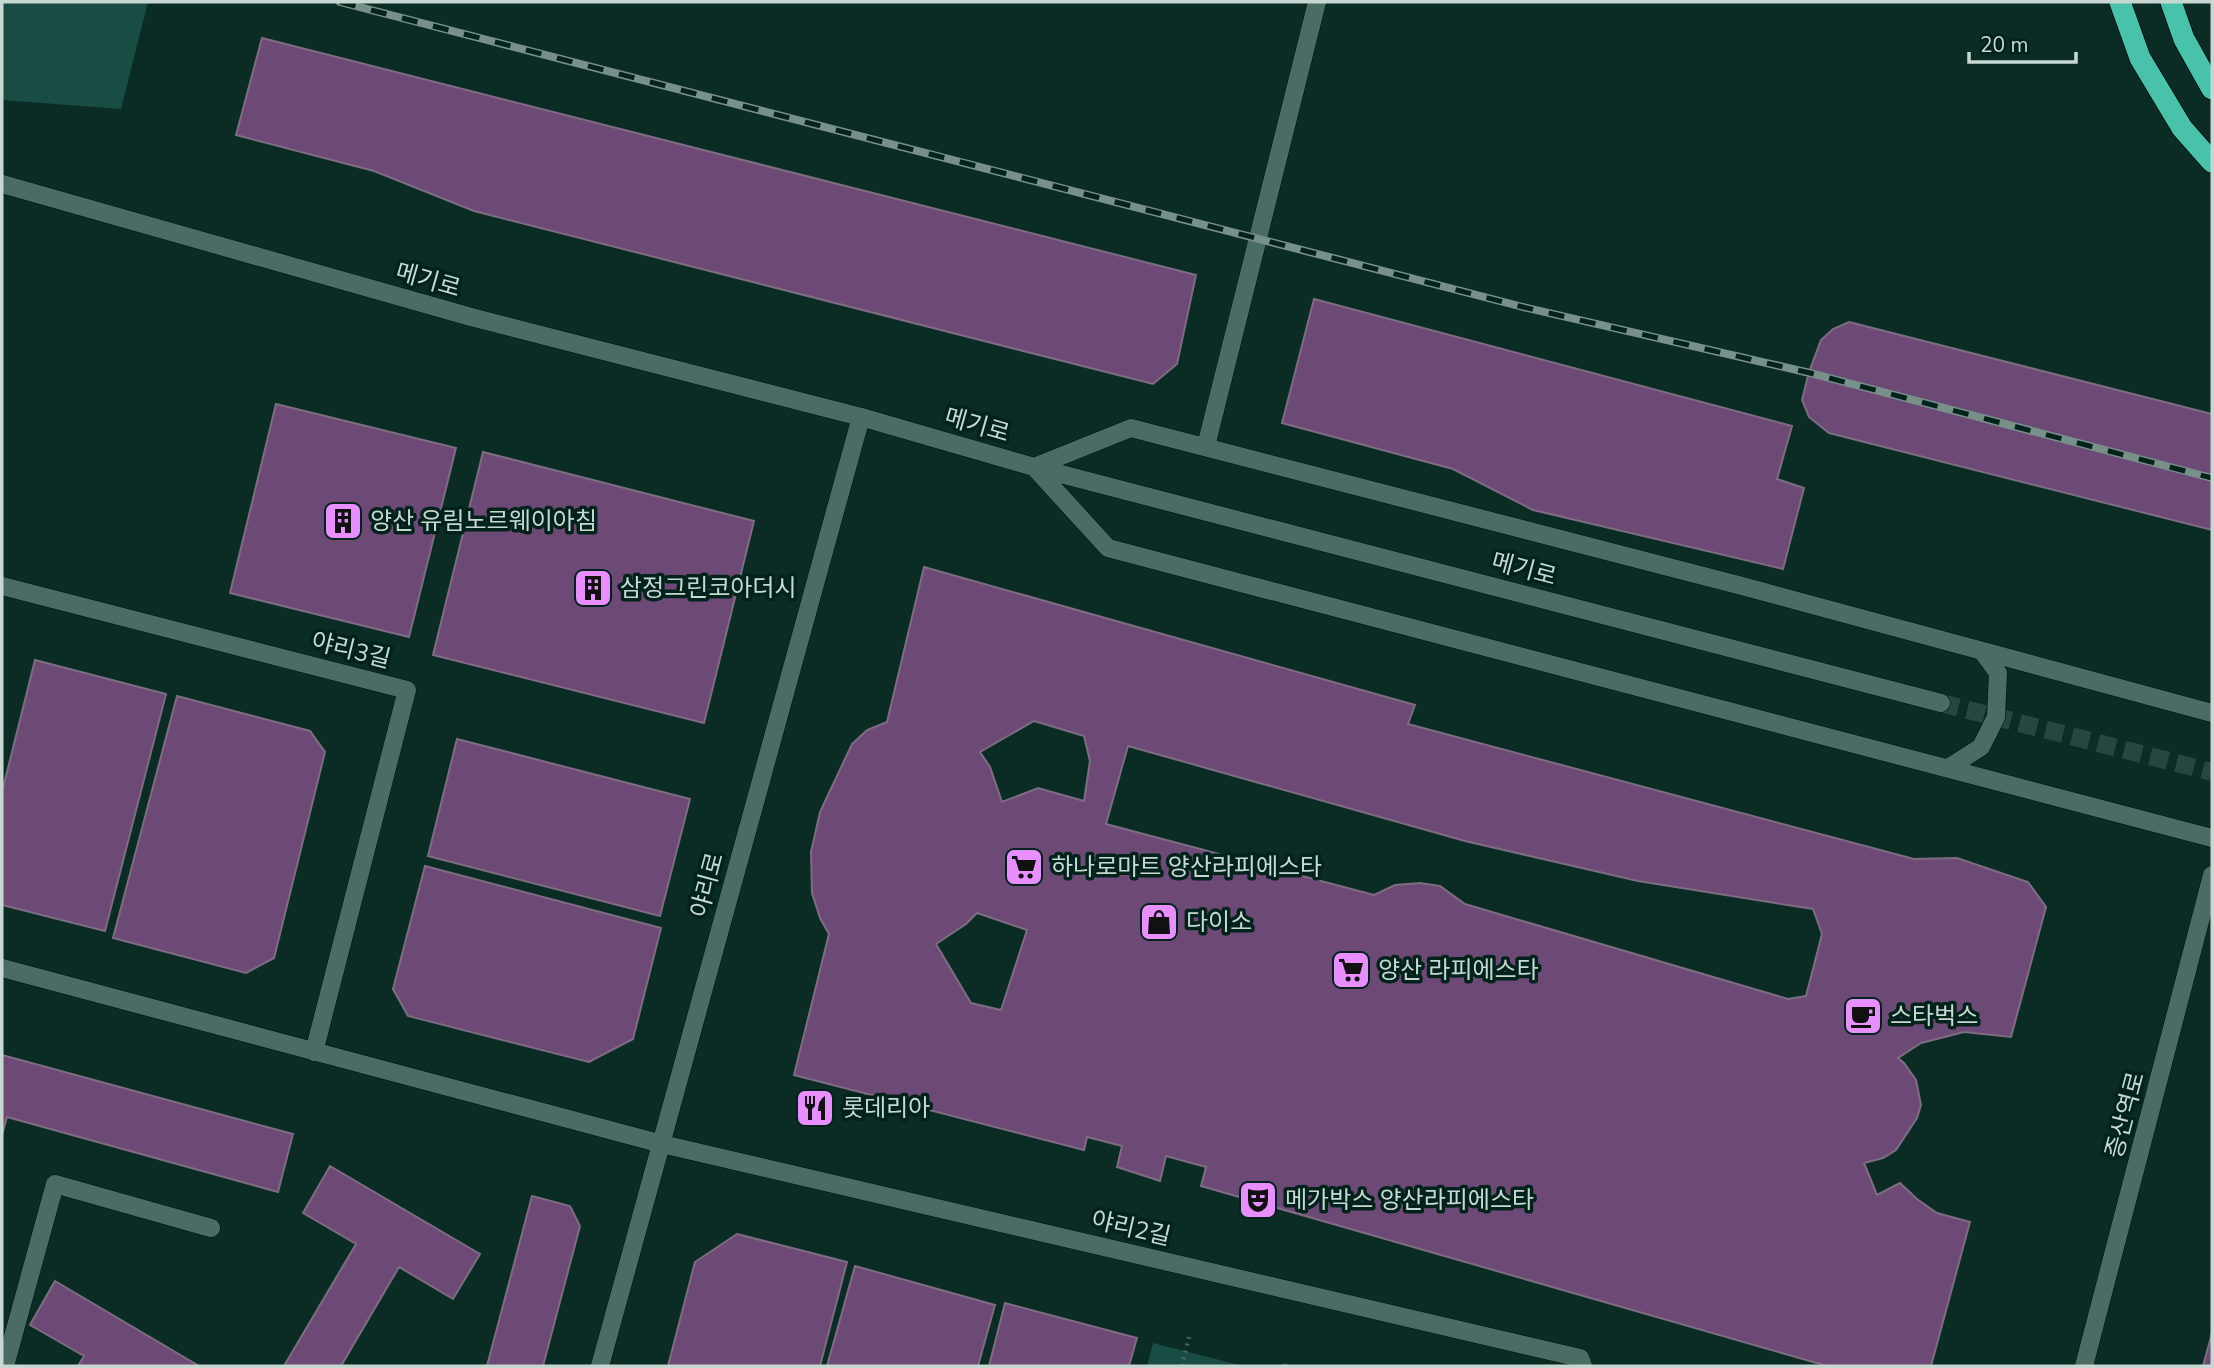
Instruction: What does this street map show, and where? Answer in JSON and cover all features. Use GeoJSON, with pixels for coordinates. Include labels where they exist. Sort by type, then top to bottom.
{"type":"FeatureCollection","features":[{"type":"Feature","properties":{"kind":"highway"},"geometry":{"type":"LineString","coordinates":[[2120,2],[2140,58],[2182,128],[2212,162]]}},
{"type":"Feature","properties":{"kind":"highway"},"geometry":{"type":"LineString","coordinates":[[2171,2],[2184,38],[2212,89]]}},
{"type":"Feature","properties":{"kind":"street"},"geometry":{"type":"LineString","coordinates":[[1206,446],[1317,2]]}},
{"type":"Feature","properties":{"kind":"street","name":"메기로"},"geometry":{"type":"LineString","coordinates":[[2,184],[471,317],[861,417],[1034,467],[1941,703]]}},
{"type":"Feature","properties":{"kind":"street","name":"야리로"},"geometry":{"type":"LineString","coordinates":[[600,1366],[861,417]]}},
{"type":"Feature","properties":{"kind":"street"},"geometry":{"type":"LineString","coordinates":[[2212,713],[1131,428],[1034,467],[1108,548],[2212,838]]}},
{"type":"Feature","properties":{"kind":"street","name":"야리3길"},"geometry":{"type":"LineString","coordinates":[[2,586],[407,690],[314,1052]]}},
{"type":"Feature","properties":{"kind":"street"},"geometry":{"type":"LineString","coordinates":[[1948,768],[1980,747],[1996,717],[1998,673],[1982,651]]}},
{"type":"Feature","properties":{"kind":"street","name":"증산역로"},"geometry":{"type":"LineString","coordinates":[[2084,1366],[2212,875]]}},
{"type":"Feature","properties":{"kind":"street"},"geometry":{"type":"LineString","coordinates":[[2,968],[662,1144]]}},
{"type":"Feature","properties":{"kind":"street","name":"야리2길"},"geometry":{"type":"LineString","coordinates":[[662,1144],[1580,1358],[1584,1366]]}},
{"type":"Feature","properties":{"kind":"street"},"geometry":{"type":"LineString","coordinates":[[5,1366],[55,1184],[211,1228]]}},
{"type":"Feature","properties":{"kind":"path"},"geometry":{"type":"LineString","coordinates":[[1182,1366],[1189,1337]]}},
{"type":"Feature","properties":{"kind":"green space"},"geometry":{"type":"Polygon","coordinates":[[[2,2],[148,2],[121,109],[2,100],[2,2]]]}},
{"type":"Feature","properties":{"kind":"green space"},"geometry":{"type":"Polygon","coordinates":[[[1153,1343],[1243,1366],[1147,1366],[1153,1343]]]}},
{"type":"Feature","properties":{"kind":"building"},"geometry":{"type":"Polygon","coordinates":[[[262,38],[1196,275],[1177,364],[1153,384],[474,211],[374,171],[236,135],[262,38]]]}},
{"type":"Feature","properties":{"kind":"building"},"geometry":{"type":"Polygon","coordinates":[[[1314,299],[1792,426],[1777,479],[1804,488],[1783,569],[1533,510],[1453,469],[1282,423],[1314,299]]]}},
{"type":"Feature","properties":{"kind":"building"},"geometry":{"type":"Polygon","coordinates":[[[1849,322],[2212,414],[2212,530],[1829,433],[1809,417],[1802,400],[1821,340],[1833,329],[1849,322]]]}},
{"type":"Feature","properties":{"kind":"building","name":"양산 유림노르웨이아침"},"geometry":{"type":"Polygon","coordinates":[[[276,404],[456,448],[409,637],[230,593],[276,404]]]}},
{"type":"Feature","properties":{"kind":"building","name":"삼정그린코아더시"},"geometry":{"type":"Polygon","coordinates":[[[483,452],[754,521],[704,723],[433,655],[483,452]]]}},
{"type":"Feature","properties":{"kind":"building","name":"양산 라피에스타"},"geometry":{"type":"Polygon","coordinates":[[[924,567],[1415,705],[1408,724],[1914,859],[1957,858],[2028,882],[2046,907],[2011,1037],[1964,1032],[1921,1043],[1898,1058],[1916,1080],[1921,1105],[1917,1118],[1896,1150],[1883,1158],[1864,1163],[1877,1195],[1900,1183],[1937,1213],[1970,1222],[1931,1366],[1827,1366],[1201,1186],[1206,1167],[1166,1156],[1160,1181],[1117,1167],[1122,1146],[1087,1137],[1084,1150],[794,1075],[829,934],[820,918],[812,893],[811,852],[820,812],[852,744],[867,730],[887,722],[924,567]],[[1034,721],[980,752],[990,767],[1002,802],[1038,788],[1084,801],[1090,761],[1084,736],[1034,721]],[[1128,746],[1106,824],[1374,895],[1395,885],[1420,883],[1440,886],[1465,904],[1788,999],[1806,996],[1822,934],[1813,909],[1638,881],[1465,841],[1128,746]],[[977,913],[966,924],[936,944],[971,1003],[1001,1010],[1027,930],[977,913]]]}},
{"type":"Feature","properties":{"kind":"building"},"geometry":{"type":"Polygon","coordinates":[[[35,660],[166,694],[105,931],[2,905],[2,792],[35,660]]]}},
{"type":"Feature","properties":{"kind":"building"},"geometry":{"type":"Polygon","coordinates":[[[177,696],[310,731],[325,752],[274,958],[246,973],[113,938],[177,696]]]}},
{"type":"Feature","properties":{"kind":"building"},"geometry":{"type":"Polygon","coordinates":[[[457,739],[690,799],[660,916],[428,856],[457,739]]]}},
{"type":"Feature","properties":{"kind":"building"},"geometry":{"type":"Polygon","coordinates":[[[425,866],[661,928],[633,1039],[589,1062],[408,1016],[393,989],[425,866]]]}},
{"type":"Feature","properties":{"kind":"building"},"geometry":{"type":"Polygon","coordinates":[[[2,1055],[293,1134],[278,1192],[7,1117],[2,1135],[2,1055]]]}},
{"type":"Feature","properties":{"kind":"building"},"geometry":{"type":"Polygon","coordinates":[[[330,1166],[480,1254],[453,1299],[399,1267],[341,1366],[284,1366],[356,1244],[303,1213],[330,1166]]]}},
{"type":"Feature","properties":{"kind":"building"},"geometry":{"type":"Polygon","coordinates":[[[532,1196],[570,1206],[580,1226],[543,1366],[487,1366],[532,1196]]]}},
{"type":"Feature","properties":{"kind":"building"},"geometry":{"type":"Polygon","coordinates":[[[737,1234],[847,1262],[820,1366],[668,1366],[695,1262],[737,1234]]]}},
{"type":"Feature","properties":{"kind":"building"},"geometry":{"type":"Polygon","coordinates":[[[855,1266],[995,1305],[978,1366],[827,1366],[855,1266]]]}},
{"type":"Feature","properties":{"kind":"building"},"geometry":{"type":"Polygon","coordinates":[[[55,1281],[199,1366],[78,1366],[84,1356],[30,1325],[55,1281]]]}},
{"type":"Feature","properties":{"kind":"building"},"geometry":{"type":"Polygon","coordinates":[[[1005,1303],[1137,1338],[1129,1366],[989,1366],[1005,1303]]]}},
{"type":"Feature","properties":{"kind":"building"},"geometry":{"type":"Polygon","coordinates":[[[2212,1333],[2212,1366],[2203,1366],[2212,1333]]]}},
{"type":"Feature","properties":{"kind":"tunnel"},"geometry":{"type":"LineString","coordinates":[[1941,703],[2212,772]]}},
{"type":"Feature","properties":{"kind":"railway"},"geometry":{"type":"LineString","coordinates":[[340,2],[1523,307],[1810,373],[2212,478]]}},
{"type":"Feature","properties":{"kind":"place","name":"양산 유림노르웨이아침"},"geometry":{"type":"Point","coordinates":[343,521]}},
{"type":"Feature","properties":{"kind":"place","name":"삼정그린코아더시"},"geometry":{"type":"Point","coordinates":[593,588]}},
{"type":"Feature","properties":{"kind":"place","name":"하나로마트 양산라피에스타"},"geometry":{"type":"Point","coordinates":[1024,867]}},
{"type":"Feature","properties":{"kind":"place","name":"다이소"},"geometry":{"type":"Point","coordinates":[1159,922]}},
{"type":"Feature","properties":{"kind":"place","name":"양산 라피에스타"},"geometry":{"type":"Point","coordinates":[1351,970]}},
{"type":"Feature","properties":{"kind":"place","name":"스타벅스"},"geometry":{"type":"Point","coordinates":[1863,1016]}},
{"type":"Feature","properties":{"kind":"place","name":"롯데리아"},"geometry":{"type":"Point","coordinates":[815,1108]}},
{"type":"Feature","properties":{"kind":"place","name":"메가박스 양산라피에스타"},"geometry":{"type":"Point","coordinates":[1258,1200]}}]}
